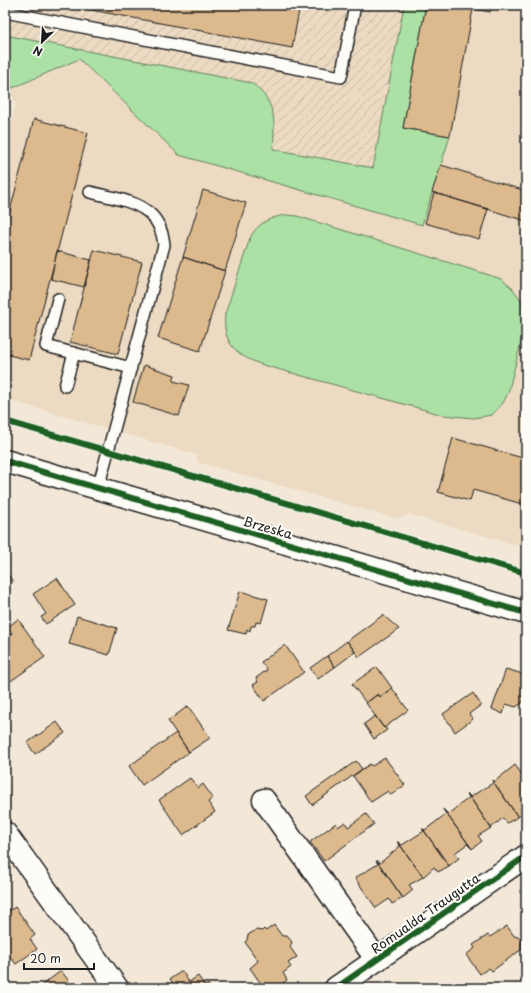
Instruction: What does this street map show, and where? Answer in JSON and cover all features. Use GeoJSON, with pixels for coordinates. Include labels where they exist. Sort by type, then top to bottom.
{"type":"FeatureCollection","features":[{"type":"Feature","properties":{"kind":"street","name":"Brzeska"},"geometry":{"type":"LineString","coordinates":[[5,461],[526,613]]}},
{"type":"Feature","properties":{"kind":"street","name":"Romualda Traugutta"},"geometry":{"type":"LineString","coordinates":[[264,800],[377,960]]}},
{"type":"Feature","properties":{"kind":"street"},"geometry":{"type":"LineString","coordinates":[[5,833],[118,988]]}},
{"type":"Feature","properties":{"kind":"street","name":"Romualda Traugutta"},"geometry":{"type":"LineString","coordinates":[[336,988],[526,856]]}},
{"type":"Feature","properties":{"kind":"lane"},"geometry":{"type":"LineString","coordinates":[[5,12],[341,77],[355,5]]}},
{"type":"Feature","properties":{"kind":"lane"},"geometry":{"type":"LineString","coordinates":[[90,192],[130,203],[145,209],[156,218],[163,232],[164,245],[98,488]]}},
{"type":"Feature","properties":{"kind":"lane"},"geometry":{"type":"LineString","coordinates":[[58,299],[46,346],[131,368]]}},
{"type":"Feature","properties":{"kind":"lane"},"geometry":{"type":"LineString","coordinates":[[65,386],[74,353]]}},
{"type":"Feature","properties":{"kind":"shaded area"},"geometry":{"type":"Polygon","coordinates":[[[5,5],[426,5],[403,128],[449,137],[422,225],[179,155],[79,59],[8,90],[5,88],[5,5]]]}},
{"type":"Feature","properties":{"kind":"shaded area"},"geometry":{"type":"Polygon","coordinates":[[[426,5],[526,5],[526,548],[408,514],[398,519],[197,462],[197,455],[5,399],[5,151],[16,103],[8,90],[79,59],[179,155],[403,128],[426,5]]]}},
{"type":"Feature","properties":{"kind":"green space"},"geometry":{"type":"Polygon","coordinates":[[[404,5],[426,5],[403,128],[450,136],[422,225],[179,155],[79,59],[8,90],[5,88],[5,35],[252,83],[266,98],[273,113],[273,149],[373,168],[404,5]]]}},
{"type":"Feature","properties":{"kind":"green space"},"geometry":{"type":"Polygon","coordinates":[[[288,215],[297,216],[489,275],[501,279],[512,288],[521,300],[526,324],[508,393],[503,403],[492,415],[473,418],[443,415],[263,365],[239,353],[229,341],[226,333],[225,314],[250,238],[261,224],[276,217],[288,215]]]}},
{"type":"Feature","properties":{"kind":"building"},"geometry":{"type":"Polygon","coordinates":[[[65,5],[300,5],[292,48],[65,5]]]}},
{"type":"Feature","properties":{"kind":"building"},"geometry":{"type":"Polygon","coordinates":[[[426,5],[492,5],[490,12],[473,9],[450,136],[403,128],[426,5]]]}},
{"type":"Feature","properties":{"kind":"building"},"geometry":{"type":"Polygon","coordinates":[[[34,119],[88,133],[29,360],[5,354],[5,230],[34,119]]]}},
{"type":"Feature","properties":{"kind":"building"},"geometry":{"type":"Polygon","coordinates":[[[441,165],[526,191],[526,221],[432,192],[441,165]]]}},
{"type":"Feature","properties":{"kind":"building"},"geometry":{"type":"Polygon","coordinates":[[[203,190],[246,203],[225,271],[183,257],[203,190]]]}},
{"type":"Feature","properties":{"kind":"building"},"geometry":{"type":"Polygon","coordinates":[[[434,193],[488,209],[479,239],[425,223],[434,193]]]}},
{"type":"Feature","properties":{"kind":"building"},"geometry":{"type":"Polygon","coordinates":[[[94,250],[142,262],[118,354],[70,342],[94,250]]]}},
{"type":"Feature","properties":{"kind":"building"},"geometry":{"type":"Polygon","coordinates":[[[57,251],[91,260],[84,287],[51,279],[57,251]]]}},
{"type":"Feature","properties":{"kind":"building"},"geometry":{"type":"Polygon","coordinates":[[[183,257],[225,271],[200,351],[158,338],[183,257]]]}},
{"type":"Feature","properties":{"kind":"building"},"geometry":{"type":"Polygon","coordinates":[[[144,365],[175,375],[173,381],[189,385],[179,416],[133,402],[144,365]]]}},
{"type":"Feature","properties":{"kind":"building"},"geometry":{"type":"Polygon","coordinates":[[[453,438],[526,459],[526,505],[473,490],[470,501],[438,492],[453,438]]]}},
{"type":"Feature","properties":{"kind":"building"},"geometry":{"type":"Polygon","coordinates":[[[5,570],[13,582],[5,588],[5,570]]]}},
{"type":"Feature","properties":{"kind":"building"},"geometry":{"type":"Polygon","coordinates":[[[57,578],[75,605],[46,624],[41,617],[46,614],[33,594],[57,578]]]}},
{"type":"Feature","properties":{"kind":"building"},"geometry":{"type":"Polygon","coordinates":[[[240,591],[268,599],[261,623],[256,622],[255,626],[251,626],[250,631],[247,629],[246,634],[228,630],[240,591]]]}},
{"type":"Feature","properties":{"kind":"building"},"geometry":{"type":"Polygon","coordinates":[[[383,615],[399,629],[359,657],[347,641],[383,615]]]}},
{"type":"Feature","properties":{"kind":"building"},"geometry":{"type":"Polygon","coordinates":[[[77,616],[117,628],[109,655],[69,644],[77,616]]]}},
{"type":"Feature","properties":{"kind":"building"},"geometry":{"type":"Polygon","coordinates":[[[18,619],[45,657],[5,685],[5,639],[12,633],[8,627],[18,619]]]}},
{"type":"Feature","properties":{"kind":"building"},"geometry":{"type":"Polygon","coordinates":[[[347,641],[355,652],[335,667],[327,656],[347,641]]]}},
{"type":"Feature","properties":{"kind":"building"},"geometry":{"type":"Polygon","coordinates":[[[285,645],[304,672],[264,701],[253,685],[258,682],[256,678],[267,670],[261,662],[285,645]]]}},
{"type":"Feature","properties":{"kind":"building"},"geometry":{"type":"Polygon","coordinates":[[[327,656],[335,667],[318,679],[310,668],[327,656]]]}},
{"type":"Feature","properties":{"kind":"building"},"geometry":{"type":"Polygon","coordinates":[[[377,667],[392,688],[380,697],[378,694],[366,703],[352,684],[377,667]]]}},
{"type":"Feature","properties":{"kind":"building"},"geometry":{"type":"Polygon","coordinates":[[[506,669],[526,675],[526,700],[524,699],[522,703],[516,707],[506,704],[503,714],[492,709],[506,669]]]}},
{"type":"Feature","properties":{"kind":"building"},"geometry":{"type":"Polygon","coordinates":[[[392,688],[408,710],[384,728],[366,703],[378,694],[380,697],[392,688]]]}},
{"type":"Feature","properties":{"kind":"building"},"geometry":{"type":"Polygon","coordinates":[[[473,693],[481,705],[469,714],[473,719],[455,732],[443,714],[473,693]]]}},
{"type":"Feature","properties":{"kind":"building"},"geometry":{"type":"Polygon","coordinates":[[[188,706],[210,738],[189,752],[168,721],[188,706]]]}},
{"type":"Feature","properties":{"kind":"building"},"geometry":{"type":"Polygon","coordinates":[[[375,716],[387,730],[374,739],[364,724],[375,716]]]}},
{"type":"Feature","properties":{"kind":"building"},"geometry":{"type":"Polygon","coordinates":[[[57,722],[65,733],[35,754],[27,743],[57,722]]]}},
{"type":"Feature","properties":{"kind":"building"},"geometry":{"type":"Polygon","coordinates":[[[176,733],[189,752],[142,785],[129,766],[176,733]]]}},
{"type":"Feature","properties":{"kind":"building"},"geometry":{"type":"Polygon","coordinates":[[[385,758],[405,785],[391,795],[388,791],[371,802],[353,776],[370,764],[372,766],[385,758]]]}},
{"type":"Feature","properties":{"kind":"building"},"geometry":{"type":"Polygon","coordinates":[[[356,761],[362,769],[312,805],[306,796],[356,761]]]}},
{"type":"Feature","properties":{"kind":"building"},"geometry":{"type":"Polygon","coordinates":[[[515,765],[526,780],[526,803],[524,804],[526,810],[518,817],[492,780],[494,782],[515,765]]]}},
{"type":"Feature","properties":{"kind":"building"},"geometry":{"type":"Polygon","coordinates":[[[190,778],[198,788],[203,784],[213,798],[208,802],[215,812],[183,835],[159,800],[190,778]]]}},
{"type":"Feature","properties":{"kind":"building"},"geometry":{"type":"Polygon","coordinates":[[[492,780],[518,817],[507,823],[503,818],[491,828],[467,793],[470,797],[493,783],[492,780]]]}},
{"type":"Feature","properties":{"kind":"building"},"geometry":{"type":"Polygon","coordinates":[[[467,793],[491,828],[478,836],[482,841],[472,849],[443,809],[448,814],[455,810],[454,809],[469,798],[467,793]]]}},
{"type":"Feature","properties":{"kind":"building"},"geometry":{"type":"Polygon","coordinates":[[[443,809],[472,849],[467,844],[455,853],[459,858],[449,866],[423,829],[425,830],[446,814],[443,809]]]}},
{"type":"Feature","properties":{"kind":"building"},"geometry":{"type":"Polygon","coordinates":[[[366,814],[374,824],[324,861],[310,842],[336,823],[338,827],[345,822],[348,827],[366,814]]]}},
{"type":"Feature","properties":{"kind":"building"},"geometry":{"type":"Polygon","coordinates":[[[423,829],[449,866],[438,872],[434,867],[423,877],[398,842],[402,845],[424,831],[423,829]]]}},
{"type":"Feature","properties":{"kind":"building"},"geometry":{"type":"Polygon","coordinates":[[[398,842],[423,877],[409,885],[413,890],[403,898],[377,861],[380,863],[400,846],[398,842]]]}},
{"type":"Feature","properties":{"kind":"building"},"geometry":{"type":"Polygon","coordinates":[[[376,861],[403,898],[392,904],[389,899],[376,908],[355,878],[378,864],[376,861]]]}},
{"type":"Feature","properties":{"kind":"building"},"geometry":{"type":"Polygon","coordinates":[[[15,907],[35,935],[30,939],[37,949],[16,964],[9,955],[5,957],[5,914],[15,907]]]}},
{"type":"Feature","properties":{"kind":"building"},"geometry":{"type":"Polygon","coordinates":[[[274,925],[282,936],[287,936],[292,942],[290,947],[297,957],[288,963],[291,967],[283,973],[287,980],[276,988],[264,988],[250,968],[258,961],[245,942],[248,935],[256,930],[262,931],[264,929],[266,931],[274,925]]]}},
{"type":"Feature","properties":{"kind":"building"},"geometry":{"type":"Polygon","coordinates":[[[507,926],[514,936],[518,937],[522,941],[522,949],[492,971],[489,968],[480,974],[466,955],[475,948],[473,945],[488,935],[490,937],[507,926]]]}},
{"type":"Feature","properties":{"kind":"building"},"geometry":{"type":"Polygon","coordinates":[[[61,971],[69,981],[62,986],[63,988],[44,988],[42,985],[61,971]]]}},
{"type":"Feature","properties":{"kind":"building"},"geometry":{"type":"Polygon","coordinates":[[[182,971],[189,982],[198,976],[205,986],[208,984],[210,988],[176,988],[170,979],[182,971]]]}},
{"type":"Feature","properties":{"kind":"cycle path"},"geometry":{"type":"LineString","coordinates":[[5,421],[526,573]]}},
{"type":"Feature","properties":{"kind":"cycle path"},"geometry":{"type":"LineString","coordinates":[[5,461],[526,613]]}},
{"type":"Feature","properties":{"kind":"cycle path"},"geometry":{"type":"LineString","coordinates":[[336,988],[526,856]]}}]}
